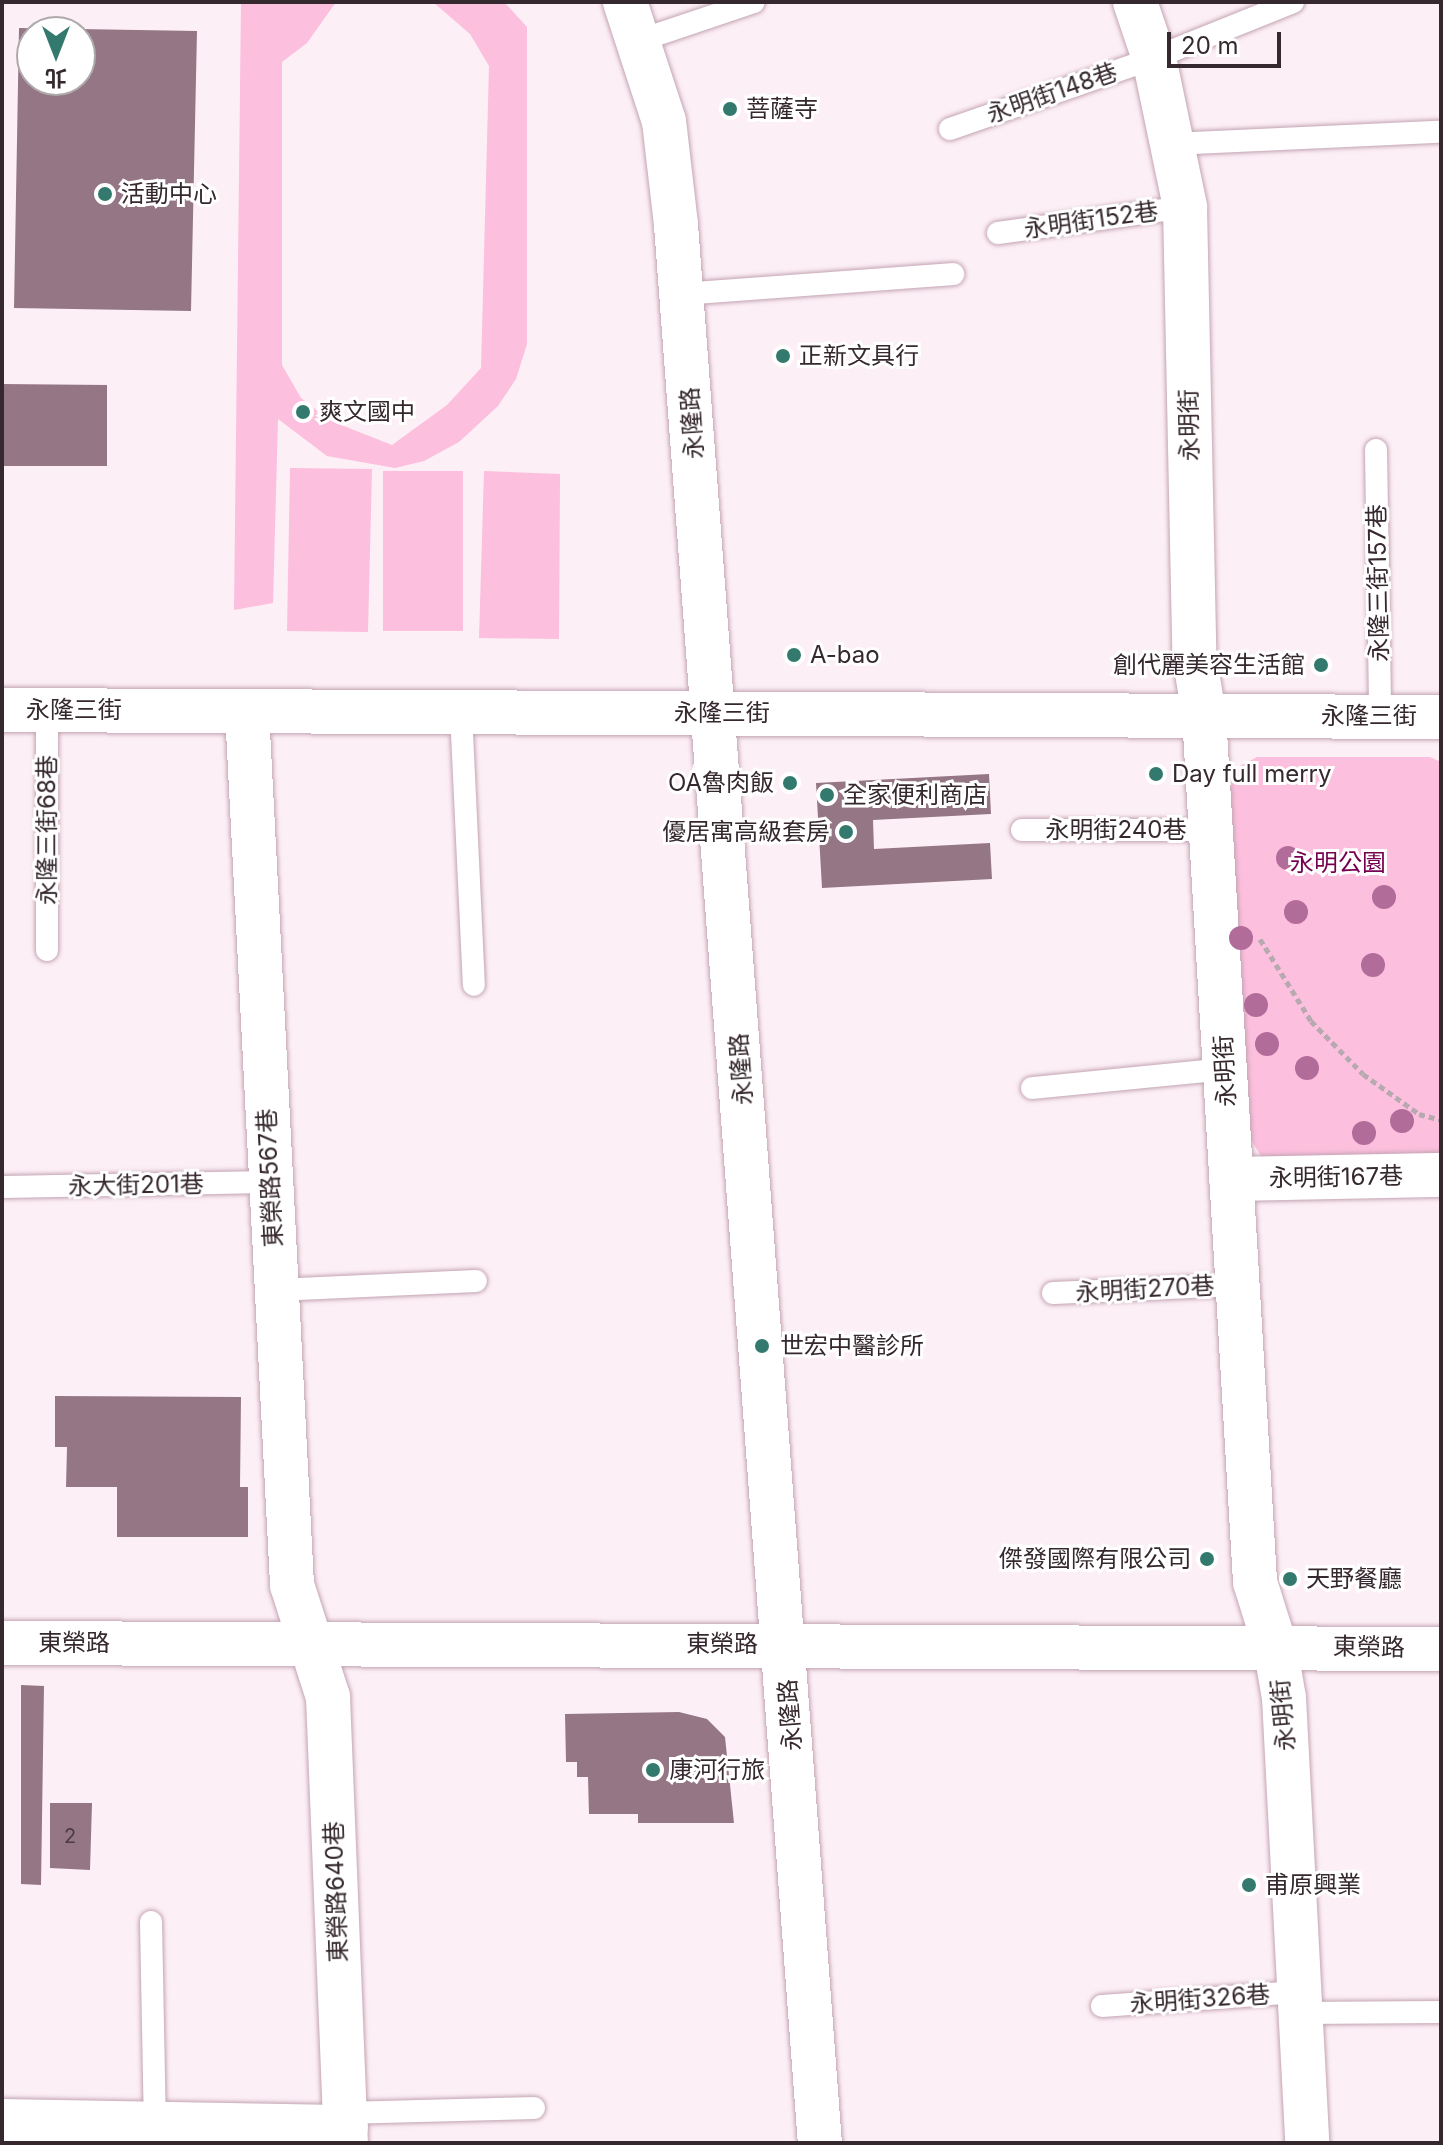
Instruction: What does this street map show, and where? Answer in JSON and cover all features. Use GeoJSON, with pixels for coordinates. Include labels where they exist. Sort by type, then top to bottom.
{"type":"FeatureCollection","features":[{"type":"Feature","properties":{"kind":"street","name":"永明街"},"geometry":{"type":"LineString","coordinates":[[1135,2],[1154,58],[1185,207],[1194,654],[1204,715],[1255,1582],[1275,1646],[1284,1698],[1307,2143]]}},
{"type":"Feature","properties":{"kind":"street","name":"永隆路"},"geometry":{"type":"LineString","coordinates":[[632,21],[664,121],[682,294],[820,2143]]}},
{"type":"Feature","properties":{"kind":"street","name":"永隆三街"},"geometry":{"type":"LineString","coordinates":[[2,710],[1441,717]]}},
{"type":"Feature","properties":{"kind":"street","name":"東榮路567巷"},"geometry":{"type":"LineString","coordinates":[[247,711],[292,1585],[310,1643]]}},
{"type":"Feature","properties":{"kind":"street","name":"永明街167巷"},"geometry":{"type":"LineString","coordinates":[[1231,1179],[1441,1175]]}},
{"type":"Feature","properties":{"kind":"street","name":"東榮路"},"geometry":{"type":"LineString","coordinates":[[2,1643],[1441,1649]]}},
{"type":"Feature","properties":{"kind":"street","name":"東榮路640巷"},"geometry":{"type":"LineString","coordinates":[[310,1643],[328,1697],[346,2128]]}},
{"type":"Feature","properties":{"kind":"street"},"geometry":{"type":"LineString","coordinates":[[2,2121],[94,2133],[155,2124],[346,2128]]}},
{"type":"Feature","properties":{"kind":"lane"},"geometry":{"type":"LineString","coordinates":[[632,21],[754,2]]}},
{"type":"Feature","properties":{"kind":"lane","name":"永明街148巷"},"geometry":{"type":"LineString","coordinates":[[950,129],[1154,58],[1293,2]]}},
{"type":"Feature","properties":{"kind":"lane"},"geometry":{"type":"LineString","coordinates":[[1171,144],[1439,132]]}},
{"type":"Feature","properties":{"kind":"lane","name":"永明街152巷"},"geometry":{"type":"LineString","coordinates":[[998,233],[1185,207]]}},
{"type":"Feature","properties":{"kind":"lane"},"geometry":{"type":"LineString","coordinates":[[682,294],[953,274]]}},
{"type":"Feature","properties":{"kind":"lane","name":"永隆三街157巷"},"geometry":{"type":"LineString","coordinates":[[1376,450],[1380,716]]}},
{"type":"Feature","properties":{"kind":"lane","name":"永隆三街68巷"},"geometry":{"type":"LineString","coordinates":[[47,710],[47,950]]}},
{"type":"Feature","properties":{"kind":"lane"},"geometry":{"type":"LineString","coordinates":[[461,712],[474,985]]}},
{"type":"Feature","properties":{"kind":"lane","name":"永明街240巷"},"geometry":{"type":"LineString","coordinates":[[1022,830],[1210,830]]}},
{"type":"Feature","properties":{"kind":"lane"},"geometry":{"type":"LineString","coordinates":[[1032,1088],[1225,1069]]}},
{"type":"Feature","properties":{"kind":"lane","name":"永大街201巷"},"geometry":{"type":"LineString","coordinates":[[2,1187],[270,1182]]}},
{"type":"Feature","properties":{"kind":"lane"},"geometry":{"type":"LineString","coordinates":[[276,1290],[476,1281]]}},
{"type":"Feature","properties":{"kind":"lane","name":"永明街270巷"},"geometry":{"type":"LineString","coordinates":[[1053,1293],[1237,1285]]}},
{"type":"Feature","properties":{"kind":"lane"},"geometry":{"type":"LineString","coordinates":[[151,1922],[155,2124]]}},
{"type":"Feature","properties":{"kind":"lane","name":"永明街326巷"},"geometry":{"type":"LineString","coordinates":[[1102,2006],[1298,2003],[1441,2012]]}},
{"type":"Feature","properties":{"kind":"lane"},"geometry":{"type":"LineString","coordinates":[[346,2128],[534,2108]]}},
{"type":"Feature","properties":{"kind":"path"},"geometry":{"type":"LineString","coordinates":[[1257,934],[1311,1021],[1363,1074],[1419,1114],[1441,1120]]}},
{"type":"Feature","properties":{"kind":"green space"},"geometry":{"type":"Polygon","coordinates":[[[241,2],[336,2],[307,43],[282,62],[282,365],[301,398],[331,421],[392,445],[447,405],[481,368],[489,66],[470,34],[433,2],[504,2],[527,27],[527,344],[516,379],[498,406],[459,442],[424,461],[395,468],[327,456],[278,419],[273,603],[234,610],[241,2]]]}},
{"type":"Feature","properties":{"kind":"green space"},"geometry":{"type":"Polygon","coordinates":[[[290,468],[372,469],[368,632],[287,631],[290,468]]]}},
{"type":"Feature","properties":{"kind":"green space"},"geometry":{"type":"Polygon","coordinates":[[[383,471],[463,471],[463,631],[383,631],[383,471]]]}},
{"type":"Feature","properties":{"kind":"green space"},"geometry":{"type":"Polygon","coordinates":[[[484,471],[560,474],[559,639],[479,638],[484,471]]]}},
{"type":"Feature","properties":{"kind":"green space","name":"永明公園"},"geometry":{"type":"Polygon","coordinates":[[[1257,757],[1430,757],[1441,762],[1441,1163],[1278,1163],[1261,1156],[1251,1140],[1230,790],[1238,767],[1257,757]]]}},
{"type":"Feature","properties":{"kind":"building","name":"活動中心"},"geometry":{"type":"Polygon","coordinates":[[[96,29],[197,31],[191,311],[14,308],[18,96],[96,96],[96,29]]]}},
{"type":"Feature","properties":{"kind":"building"},"geometry":{"type":"Polygon","coordinates":[[[2,384],[107,385],[107,466],[2,466],[2,384]]]}},
{"type":"Feature","properties":{"kind":"building","name":"優居寓高級套房"},"geometry":{"type":"Polygon","coordinates":[[[989,774],[991,814],[873,820],[874,849],[990,843],[992,879],[822,888],[816,783],[989,774]]]}},
{"type":"Feature","properties":{"kind":"building"},"geometry":{"type":"Polygon","coordinates":[[[55,1396],[241,1397],[240,1487],[248,1487],[248,1537],[117,1537],[117,1487],[66,1487],[67,1447],[55,1447],[55,1396]]]}},
{"type":"Feature","properties":{"kind":"building"},"geometry":{"type":"Polygon","coordinates":[[[21,1685],[44,1686],[41,1885],[21,1884],[21,1685]]]}},
{"type":"Feature","properties":{"kind":"building","name":"康河行旅"},"geometry":{"type":"Polygon","coordinates":[[[679,1712],[707,1719],[725,1737],[734,1823],[638,1823],[638,1814],[589,1814],[588,1777],[577,1777],[577,1762],[566,1762],[565,1714],[679,1712]]]}},
{"type":"Feature","properties":{"kind":"building"},"geometry":{"type":"Polygon","coordinates":[[[50,1803],[92,1803],[90,1870],[50,1868],[50,1803]]]}},
{"type":"Feature","properties":{"kind":"place","name":"菩薩寺"},"geometry":{"type":"Point","coordinates":[730,109]}},
{"type":"Feature","properties":{"kind":"place","name":"活動中心"},"geometry":{"type":"Point","coordinates":[105,194]}},
{"type":"Feature","properties":{"kind":"place","name":"正新文具行"},"geometry":{"type":"Point","coordinates":[783,356]}},
{"type":"Feature","properties":{"kind":"place","name":"爽文國中"},"geometry":{"type":"Point","coordinates":[303,412]}},
{"type":"Feature","properties":{"kind":"place","name":"A-bao"},"geometry":{"type":"Point","coordinates":[794,655]}},
{"type":"Feature","properties":{"kind":"place","name":"創代麗美容生活館"},"geometry":{"type":"Point","coordinates":[1321,665]}},
{"type":"Feature","properties":{"kind":"place","name":"Day full merry"},"geometry":{"type":"Point","coordinates":[1156,774]}},
{"type":"Feature","properties":{"kind":"place","name":"OA魯肉飯"},"geometry":{"type":"Point","coordinates":[790,783]}},
{"type":"Feature","properties":{"kind":"place","name":"全家便利商店"},"geometry":{"type":"Point","coordinates":[827,795]}},
{"type":"Feature","properties":{"kind":"place","name":"優居寓高級套房"},"geometry":{"type":"Point","coordinates":[846,832]}},
{"type":"Feature","properties":{"kind":"place","name":"世宏中醫診所"},"geometry":{"type":"Point","coordinates":[762,1346]}},
{"type":"Feature","properties":{"kind":"place","name":"傑發國際有限公司"},"geometry":{"type":"Point","coordinates":[1207,1559]}},
{"type":"Feature","properties":{"kind":"place","name":"天野餐廳"},"geometry":{"type":"Point","coordinates":[1290,1579]}},
{"type":"Feature","properties":{"kind":"place","name":"康河行旅"},"geometry":{"type":"Point","coordinates":[653,1770]}},
{"type":"Feature","properties":{"kind":"place","name":"甫原興業"},"geometry":{"type":"Point","coordinates":[1249,1885]}}]}
